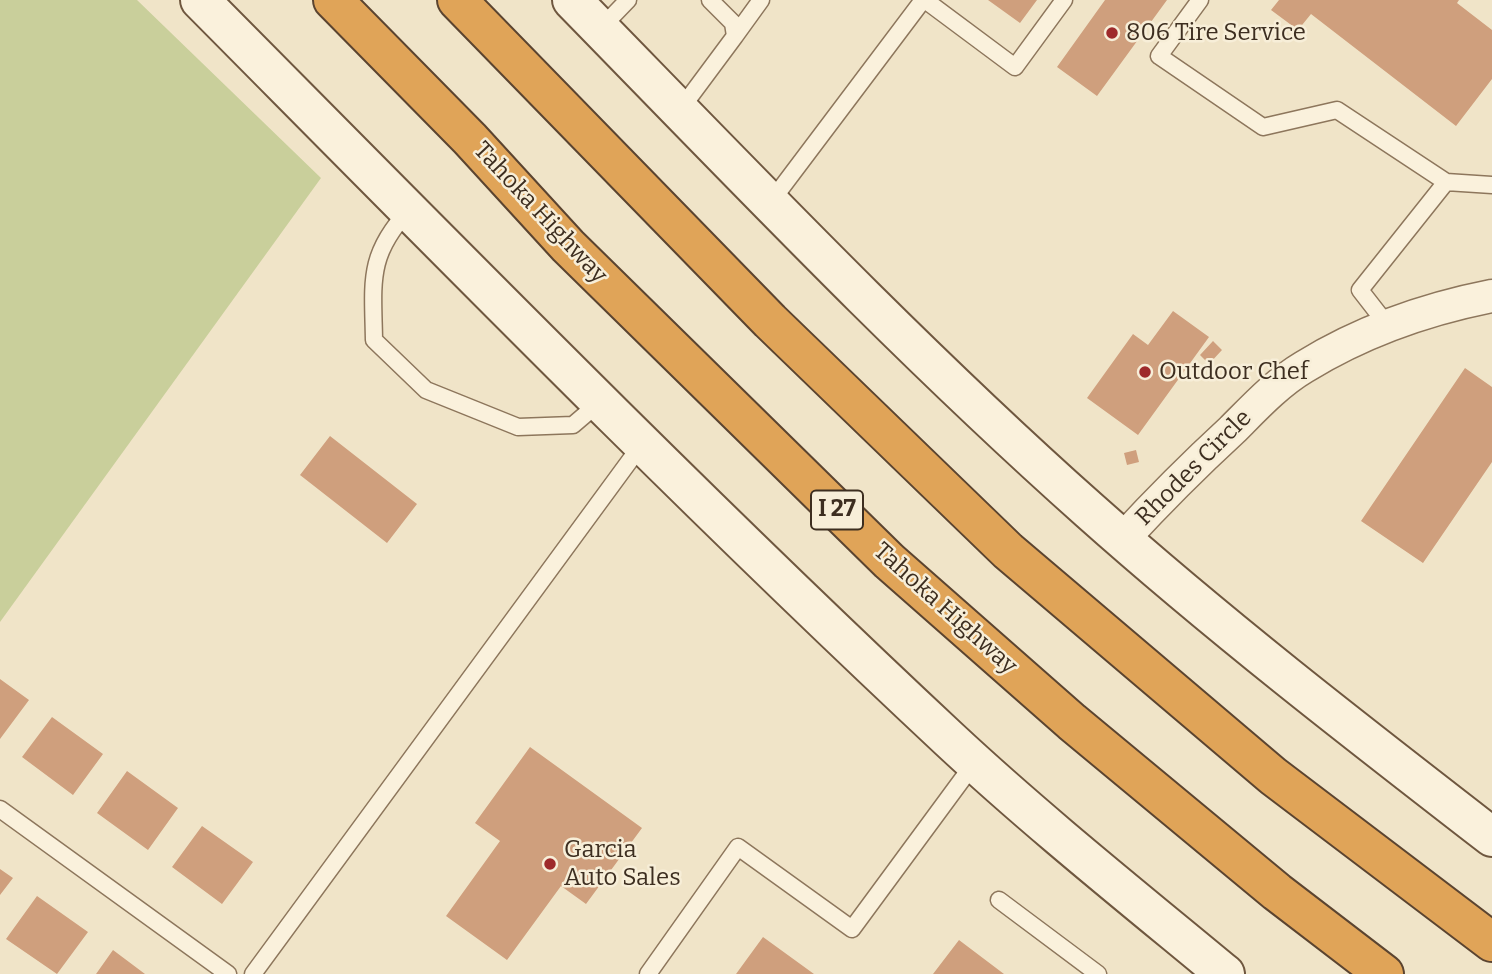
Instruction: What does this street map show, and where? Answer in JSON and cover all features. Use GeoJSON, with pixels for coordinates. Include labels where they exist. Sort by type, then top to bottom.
{"type":"FeatureCollection","features":[{"type":"Feature","properties":{"kind":"highway","name":"Tahoka Highway"},"geometry":{"type":"LineString","coordinates":[[333,0],[470,139],[568,246],[889,561],[1072,722],[1315,922],[1384,974]]}},
{"type":"Feature","properties":{"kind":"highway"},"geometry":{"type":"LineString","coordinates":[[457,0],[695,246],[1008,551],[1273,776],[1492,942]]}},
{"type":"Feature","properties":{"kind":"highway"},"geometry":{"type":"LineString","coordinates":[[1361,841],[1456,890],[1492,913]]}},
{"type":"Feature","properties":{"kind":"highway"},"geometry":{"type":"LineString","coordinates":[[1315,922],[1370,974]]}},
{"type":"Feature","properties":{"kind":"main road"},"geometry":{"type":"LineString","coordinates":[[200,0],[642,444],[975,762],[1225,974]]}},
{"type":"Feature","properties":{"kind":"main road"},"geometry":{"type":"LineString","coordinates":[[572,0],[854,289],[1123,539],[1234,635],[1492,837]]}},
{"type":"Feature","properties":{"kind":"street","name":"Rhodes Circle"},"geometry":{"type":"LineString","coordinates":[[1123,539],[1189,470],[1302,368],[1420,313],[1492,296]]}},
{"type":"Feature","properties":{"kind":"lane"},"geometry":{"type":"LineString","coordinates":[[600,29],[628,0]]}},
{"type":"Feature","properties":{"kind":"lane"},"geometry":{"type":"LineString","coordinates":[[710,0],[733,23],[735,36]]}},
{"type":"Feature","properties":{"kind":"lane"},"geometry":{"type":"LineString","coordinates":[[680,110],[761,0]]}},
{"type":"Feature","properties":{"kind":"lane"},"geometry":{"type":"LineString","coordinates":[[770,203],[924,0],[1015,66],[1064,0]]}},
{"type":"Feature","properties":{"kind":"lane"},"geometry":{"type":"LineString","coordinates":[[1200,0],[1159,56],[1263,127],[1337,110],[1446,182],[1492,185]]}},
{"type":"Feature","properties":{"kind":"lane"},"geometry":{"type":"LineString","coordinates":[[1388,326],[1360,290],[1446,182]]}},
{"type":"Feature","properties":{"kind":"lane"},"geometry":{"type":"LineString","coordinates":[[409,210],[387,234],[373,273],[374,340],[426,390],[518,427],[573,425],[600,402]]}},
{"type":"Feature","properties":{"kind":"lane"},"geometry":{"type":"LineString","coordinates":[[253,974],[642,444]]}},
{"type":"Feature","properties":{"kind":"lane"},"geometry":{"type":"LineString","coordinates":[[648,974],[738,847],[852,929],[975,762]]}},
{"type":"Feature","properties":{"kind":"lane"},"geometry":{"type":"LineString","coordinates":[[0,809],[228,974]]}},
{"type":"Feature","properties":{"kind":"lane"},"geometry":{"type":"LineString","coordinates":[[999,900],[1098,974]]}},
{"type":"Feature","properties":{"kind":"green space"},"geometry":{"type":"Polygon","coordinates":[[[0,0],[137,0],[321,178],[0,622],[0,0]]]}},
{"type":"Feature","properties":{"kind":"building"},"geometry":{"type":"Polygon","coordinates":[[[988,0],[1037,0],[1020,23],[988,0]]]}},
{"type":"Feature","properties":{"kind":"building","name":"806 Tire Service"},"geometry":{"type":"Polygon","coordinates":[[[1105,0],[1167,0],[1097,96],[1057,67],[1105,0]]]}},
{"type":"Feature","properties":{"kind":"building"},"geometry":{"type":"Polygon","coordinates":[[[1279,0],[1459,0],[1457,3],[1492,30],[1492,79],[1456,126],[1311,14],[1298,30],[1271,10],[1279,0]]]}},
{"type":"Feature","properties":{"kind":"building","name":"Outdoor Chef"},"geometry":{"type":"Polygon","coordinates":[[[1173,311],[1209,337],[1138,435],[1087,398],[1133,334],[1148,345],[1173,311]]]}},
{"type":"Feature","properties":{"kind":"building"},"geometry":{"type":"Polygon","coordinates":[[[1213,341],[1222,350],[1209,364],[1200,355],[1213,341]]]}},
{"type":"Feature","properties":{"kind":"building"},"geometry":{"type":"Polygon","coordinates":[[[1465,368],[1492,387],[1492,462],[1423,563],[1361,521],[1465,368]]]}},
{"type":"Feature","properties":{"kind":"building"},"geometry":{"type":"Polygon","coordinates":[[[330,436],[417,504],[387,543],[300,475],[330,436]]]}},
{"type":"Feature","properties":{"kind":"building"},"geometry":{"type":"Polygon","coordinates":[[[1136,450],[1139,462],[1127,465],[1124,453],[1136,450]]]}},
{"type":"Feature","properties":{"kind":"building"},"geometry":{"type":"Polygon","coordinates":[[[0,679],[29,700],[0,739],[0,679]]]}},
{"type":"Feature","properties":{"kind":"building"},"geometry":{"type":"Polygon","coordinates":[[[52,717],[103,754],[73,795],[22,757],[52,717]]]}},
{"type":"Feature","properties":{"kind":"building","name":"Garcia Auto Sales"},"geometry":{"type":"Polygon","coordinates":[[[530,747],[642,828],[586,904],[561,886],[507,960],[446,916],[500,841],[475,823],[530,747]]]}},
{"type":"Feature","properties":{"kind":"building"},"geometry":{"type":"Polygon","coordinates":[[[127,771],[178,808],[148,850],[97,813],[127,771]]]}},
{"type":"Feature","properties":{"kind":"building"},"geometry":{"type":"Polygon","coordinates":[[[202,826],[253,862],[222,904],[172,867],[202,826]]]}},
{"type":"Feature","properties":{"kind":"building"},"geometry":{"type":"Polygon","coordinates":[[[0,869],[13,878],[0,895],[0,869]]]}},
{"type":"Feature","properties":{"kind":"building"},"geometry":{"type":"Polygon","coordinates":[[[37,896],[88,932],[57,974],[6,939],[37,896]]]}},
{"type":"Feature","properties":{"kind":"building"},"geometry":{"type":"Polygon","coordinates":[[[763,937],[814,974],[736,974],[763,937]]]}},
{"type":"Feature","properties":{"kind":"building"},"geometry":{"type":"Polygon","coordinates":[[[959,940],[1004,974],[933,974],[959,940]]]}},
{"type":"Feature","properties":{"kind":"building"},"geometry":{"type":"Polygon","coordinates":[[[113,950],[145,974],[96,974],[113,950]]]}},
{"type":"Feature","properties":{"kind":"place","name":"806 Tire Service"},"geometry":{"type":"Point","coordinates":[1112,33]}},
{"type":"Feature","properties":{"kind":"place","name":"Outdoor Chef"},"geometry":{"type":"Point","coordinates":[1145,372]}},
{"type":"Feature","properties":{"kind":"place","name":"Garcia Auto Sales"},"geometry":{"type":"Point","coordinates":[550,864]}}]}
